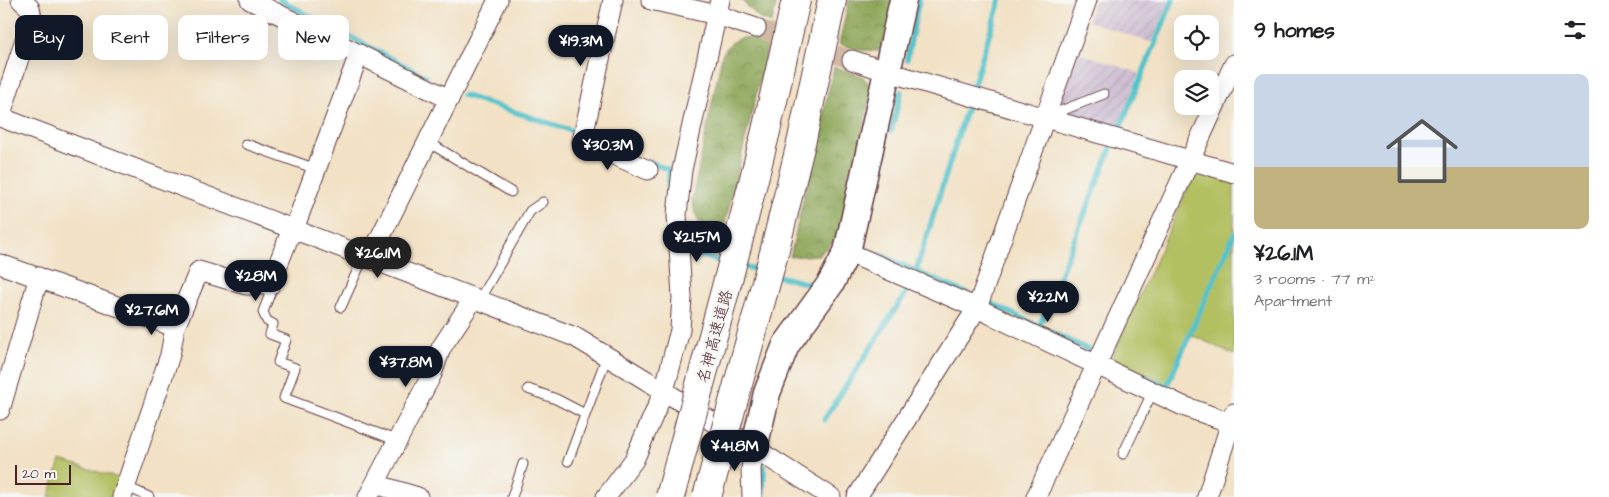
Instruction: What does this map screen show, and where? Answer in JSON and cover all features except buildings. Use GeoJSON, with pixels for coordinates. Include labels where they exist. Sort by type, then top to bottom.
{"type":"FeatureCollection","features":[{"type":"Feature","properties":{"kind":"highway","name":"名神高速道路"},"geometry":{"type":"LineString","coordinates":[[670,497],[737,246],[796,0]]}},
{"type":"Feature","properties":{"kind":"highway"},"geometry":{"type":"LineString","coordinates":[[707,497],[773,257],[802,139],[832,0]]}},
{"type":"Feature","properties":{"kind":"street"},"geometry":{"type":"LineString","coordinates":[[20,0],[30,8],[32,18],[0,117],[575,337],[831,497]]}},
{"type":"Feature","properties":{"kind":"street"},"geometry":{"type":"LineString","coordinates":[[250,0],[449,100]]}},
{"type":"Feature","properties":{"kind":"street"},"geometry":{"type":"LineString","coordinates":[[367,257],[428,142],[498,0]]}},
{"type":"Feature","properties":{"kind":"street"},"geometry":{"type":"LineString","coordinates":[[613,0],[582,141],[648,170]]}},
{"type":"Feature","properties":{"kind":"street"},"geometry":{"type":"LineString","coordinates":[[651,0],[718,7],[756,28]]}},
{"type":"Feature","properties":{"kind":"street"},"geometry":{"type":"LineString","coordinates":[[752,497],[751,469],[754,448],[767,392],[786,345],[831,283],[847,252],[903,0]]}},
{"type":"Feature","properties":{"kind":"street"},"geometry":{"type":"LineString","coordinates":[[858,497],[977,308],[1087,0]]}},
{"type":"Feature","properties":{"kind":"street"},"geometry":{"type":"LineString","coordinates":[[606,497],[634,460],[664,391],[680,330],[682,297],[678,214],[682,170],[718,7]]}},
{"type":"Feature","properties":{"kind":"street"},"geometry":{"type":"LineString","coordinates":[[123,492],[170,355],[175,327],[199,271],[246,285],[270,285],[359,54]]}},
{"type":"Feature","properties":{"kind":"street"},"geometry":{"type":"LineString","coordinates":[[852,60],[1234,173]]}},
{"type":"Feature","properties":{"kind":"street"},"geometry":{"type":"LineString","coordinates":[[1036,497],[1234,64]]}},
{"type":"Feature","properties":{"kind":"street"},"geometry":{"type":"LineString","coordinates":[[847,252],[977,308],[1183,406],[1233,420],[1206,497]]}},
{"type":"Feature","properties":{"kind":"street"},"geometry":{"type":"LineString","coordinates":[[0,264],[175,327]]}},
{"type":"Feature","properties":{"kind":"street"},"geometry":{"type":"LineString","coordinates":[[0,410],[39,277]]}},
{"type":"Feature","properties":{"kind":"street"},"geometry":{"type":"LineString","coordinates":[[418,497],[372,490],[432,374],[441,348],[476,299]]}},
{"type":"Feature","properties":{"kind":"lane"},"geometry":{"type":"LineString","coordinates":[[1045,117],[1104,94]]}},
{"type":"Feature","properties":{"kind":"lane"},"geometry":{"type":"LineString","coordinates":[[428,142],[511,192]]}},
{"type":"Feature","properties":{"kind":"lane"},"geometry":{"type":"LineString","coordinates":[[246,144],[316,169]]}},
{"type":"Feature","properties":{"kind":"lane"},"geometry":{"type":"LineString","coordinates":[[476,299],[530,212],[543,202]]}},
{"type":"Feature","properties":{"kind":"lane"},"geometry":{"type":"LineString","coordinates":[[340,307],[367,257]]}},
{"type":"Feature","properties":{"kind":"lane"},"geometry":{"type":"LineString","coordinates":[[270,285],[271,292],[263,312],[267,321],[273,324],[270,334],[286,340],[278,362],[295,368],[284,398],[398,441]]}},
{"type":"Feature","properties":{"kind":"lane"},"geometry":{"type":"LineString","coordinates":[[568,461],[607,356]]}},
{"type":"Feature","properties":{"kind":"lane"},"geometry":{"type":"LineString","coordinates":[[528,390],[556,399],[585,414]]}},
{"type":"Feature","properties":{"kind":"lane"},"geometry":{"type":"LineString","coordinates":[[1123,454],[1153,391]]}},
{"type":"Feature","properties":{"kind":"lane"},"geometry":{"type":"LineString","coordinates":[[512,497],[523,464]]}},
{"type":"Feature","properties":{"kind":"lane"},"geometry":{"type":"LineString","coordinates":[[123,492],[149,497]]}},
{"type":"Feature","properties":{"kind":"shaded area"},"geometry":{"type":"Polygon","coordinates":[[[1095,0],[1170,0],[1152,43],[1088,21],[1095,0]]]}},
{"type":"Feature","properties":{"kind":"shaded area"},"geometry":{"type":"Polygon","coordinates":[[[1077,52],[1139,73],[1116,131],[1060,115],[1058,108],[1077,52]]]}},
{"type":"Feature","properties":{"kind":"green space"},"geometry":{"type":"Polygon","coordinates":[[[741,0],[777,0],[772,23],[760,19],[741,0]]]}},
{"type":"Feature","properties":{"kind":"green space"},"geometry":{"type":"Polygon","coordinates":[[[849,0],[896,0],[889,37],[878,51],[859,50],[839,44],[849,0]]]}},
{"type":"Feature","properties":{"kind":"green space"},"geometry":{"type":"Polygon","coordinates":[[[752,37],[769,42],[720,244],[701,225],[692,200],[722,55],[734,41],[752,37]]]}},
{"type":"Feature","properties":{"kind":"green space"},"geometry":{"type":"Polygon","coordinates":[[[834,67],[862,76],[872,87],[841,236],[818,255],[790,257],[834,67]]]}},
{"type":"Feature","properties":{"kind":"green space"},"geometry":{"type":"Polygon","coordinates":[[[1199,172],[1234,181],[1234,355],[1192,335],[1168,384],[1111,359],[1193,177],[1199,172]]]}},
{"type":"Feature","properties":{"kind":"green space"},"geometry":{"type":"Polygon","coordinates":[[[60,461],[119,478],[113,497],[49,497],[60,461]]]}},
{"type":"Feature","properties":{"kind":"waterway"},"geometry":{"type":"LineString","coordinates":[[280,0],[307,15]]}},
{"type":"Feature","properties":{"kind":"waterway"},"geometry":{"type":"LineString","coordinates":[[907,59],[919,0]]}},
{"type":"Feature","properties":{"kind":"waterway"},"geometry":{"type":"LineString","coordinates":[[973,87],[1000,0]]}},
{"type":"Feature","properties":{"kind":"waterway"},"geometry":{"type":"LineString","coordinates":[[1120,128],[1173,0]]}},
{"type":"Feature","properties":{"kind":"waterway"},"geometry":{"type":"LineString","coordinates":[[349,36],[426,77]]}},
{"type":"Feature","properties":{"kind":"waterway"},"geometry":{"type":"LineString","coordinates":[[891,131],[901,92]]}},
{"type":"Feature","properties":{"kind":"waterway"},"geometry":{"type":"LineString","coordinates":[[463,95],[576,132]]}},
{"type":"Feature","properties":{"kind":"waterway"},"geometry":{"type":"LineString","coordinates":[[916,271],[967,107]]}},
{"type":"Feature","properties":{"kind":"waterway"},"geometry":{"type":"LineString","coordinates":[[1039,327],[1112,146]]}},
{"type":"Feature","properties":{"kind":"waterway"},"geometry":{"type":"LineString","coordinates":[[868,220],[886,152]]}},
{"type":"Feature","properties":{"kind":"waterway"},"geometry":{"type":"LineString","coordinates":[[650,162],[669,170],[667,216],[669,247]]}},
{"type":"Feature","properties":{"kind":"waterway"},"geometry":{"type":"LineString","coordinates":[[1124,368],[1167,386],[1234,234]]}},
{"type":"Feature","properties":{"kind":"waterway"},"geometry":{"type":"LineString","coordinates":[[861,243],[870,253],[875,253],[970,295]]}},
{"type":"Feature","properties":{"kind":"waterway"},"geometry":{"type":"LineString","coordinates":[[698,255],[724,262]]}},
{"type":"Feature","properties":{"kind":"waterway"},"geometry":{"type":"LineString","coordinates":[[738,265],[761,271]]}},
{"type":"Feature","properties":{"kind":"waterway"},"geometry":{"type":"LineString","coordinates":[[774,275],[813,285]]}},
{"type":"Feature","properties":{"kind":"waterway"},"geometry":{"type":"LineString","coordinates":[[824,420],[909,288]]}},
{"type":"Feature","properties":{"kind":"waterway"},"geometry":{"type":"LineString","coordinates":[[992,304],[1091,351]]}},
{"type":"Feature","properties":{"kind":"waterway"},"geometry":{"type":"LineString","coordinates":[[763,497],[764,466]]}},
{"type":"Feature","properties":{"kind":"tunnel"},"geometry":{"type":"LineString","coordinates":[[756,28],[852,60]]}}]}
